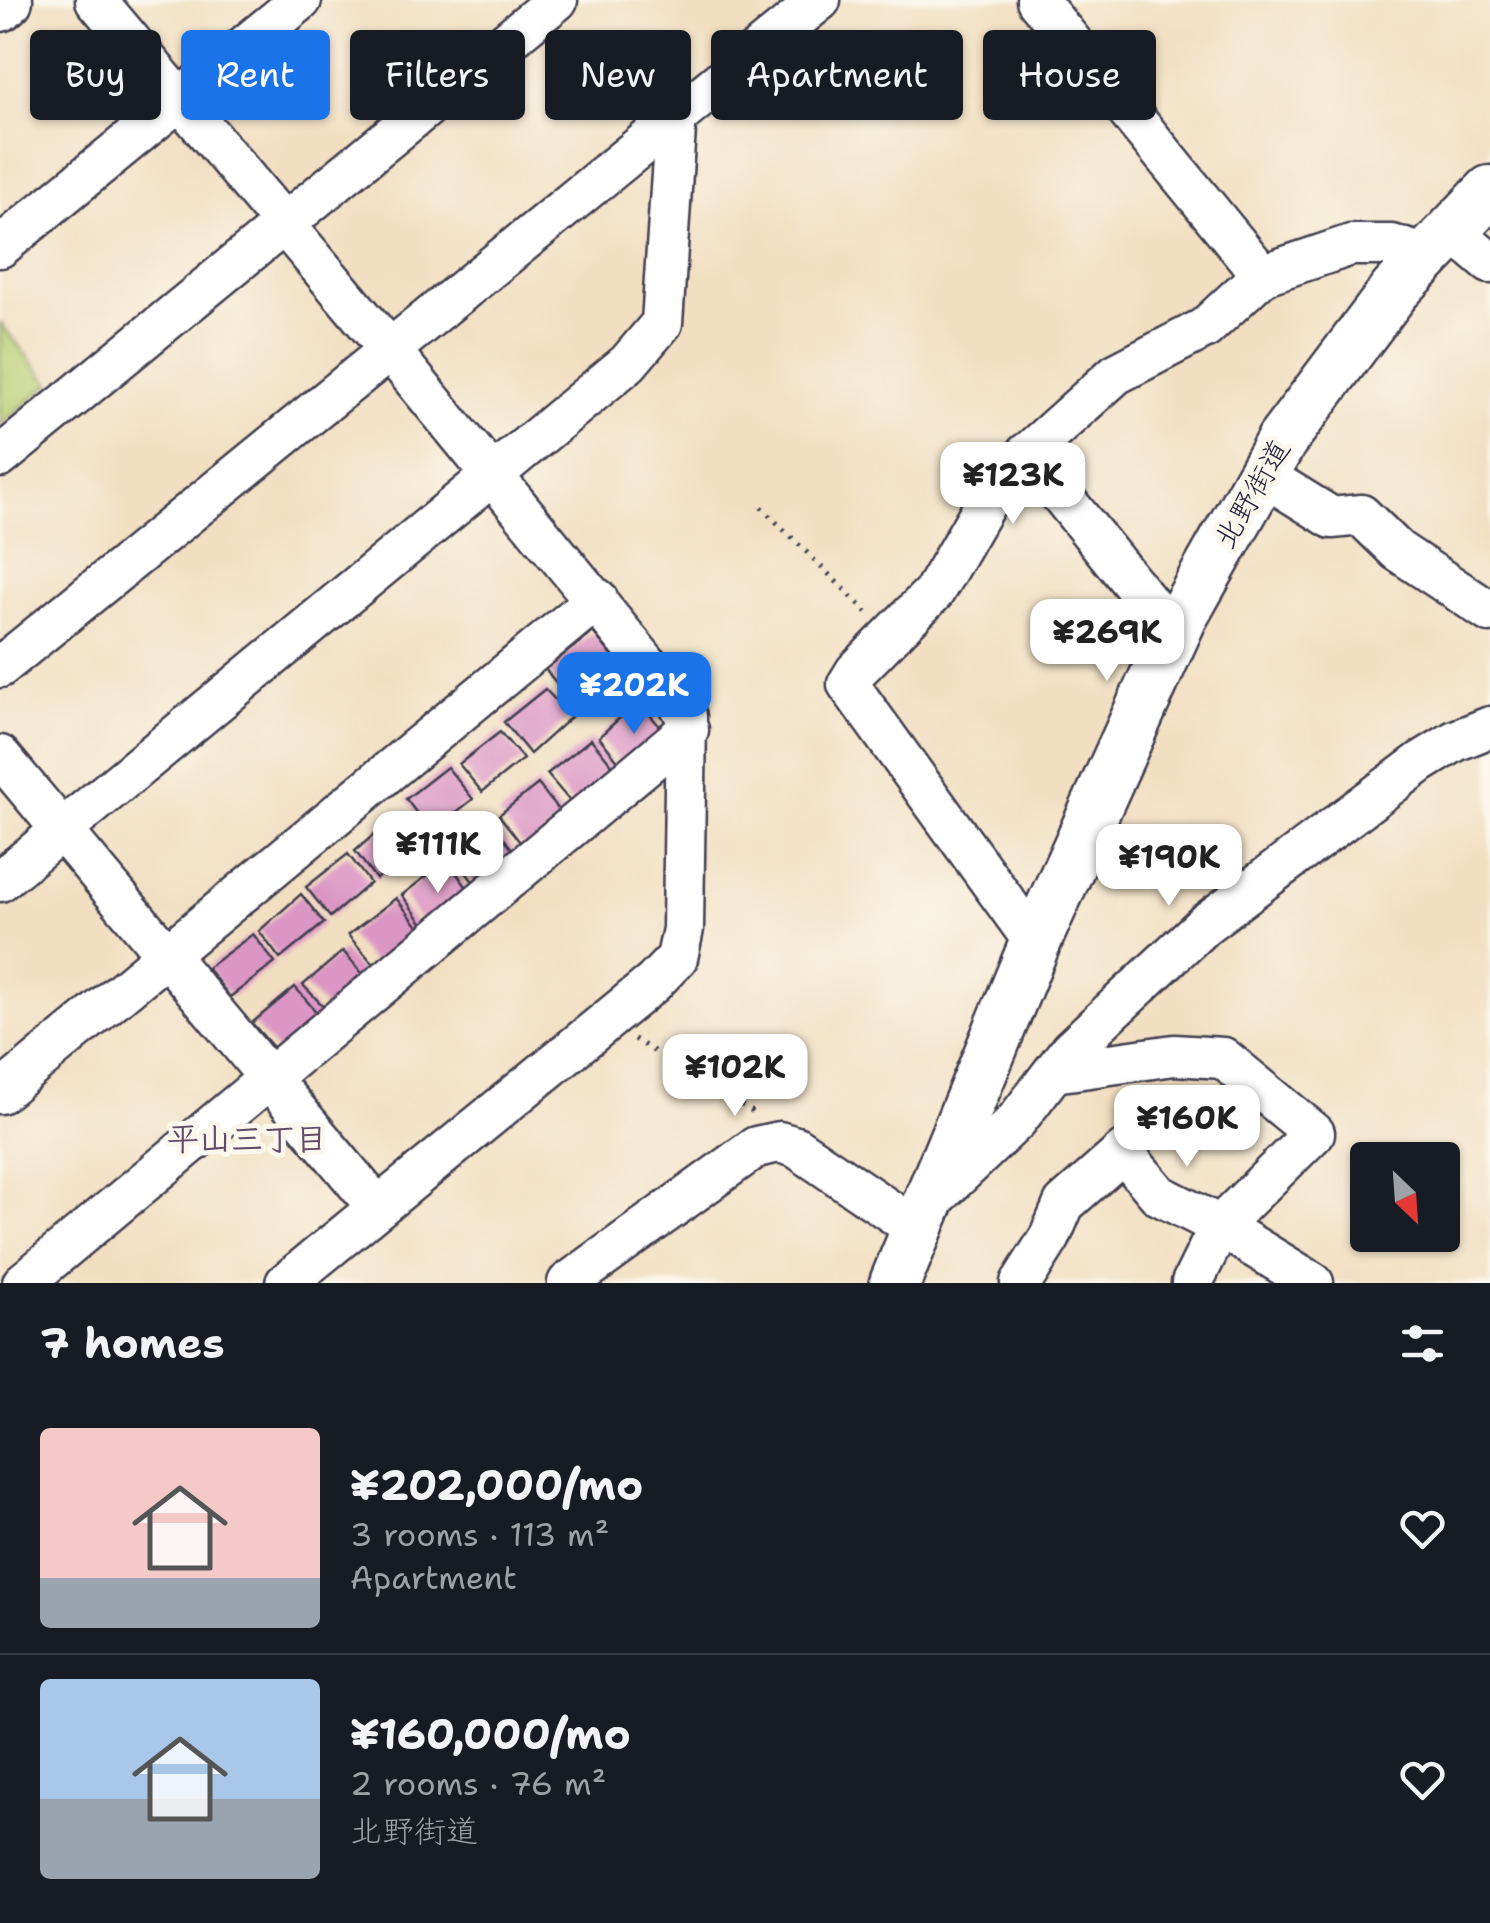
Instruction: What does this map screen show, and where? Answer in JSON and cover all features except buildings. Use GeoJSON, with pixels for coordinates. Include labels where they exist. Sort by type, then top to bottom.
{"type":"FeatureCollection","features":[{"type":"Feature","properties":{"kind":"main road"},"geometry":{"type":"LineString","coordinates":[[0,6],[7,0]]}},
{"type":"Feature","properties":{"kind":"main road","name":"北野街道"},"geometry":{"type":"LineString","coordinates":[[896,1283],[1034,943],[1174,635],[1261,474],[1352,344],[1490,191]]}},
{"type":"Feature","properties":{"kind":"street"},"geometry":{"type":"LineString","coordinates":[[96,0],[494,475],[679,702],[686,716],[683,929],[676,958],[653,983],[286,1283]]}},
{"type":"Feature","properties":{"kind":"street"},"geometry":{"type":"LineString","coordinates":[[0,246],[301,0]]}},
{"type":"Feature","properties":{"kind":"street"},"geometry":{"type":"LineString","coordinates":[[0,458],[557,0]]}},
{"type":"Feature","properties":{"kind":"street"},"geometry":{"type":"LineString","coordinates":[[1038,0],[1262,275]]}},
{"type":"Feature","properties":{"kind":"street"},"geometry":{"type":"LineString","coordinates":[[691,101],[806,4]]}},
{"type":"Feature","properties":{"kind":"street"},"geometry":{"type":"LineString","coordinates":[[0,667],[669,120]]}},
{"type":"Feature","properties":{"kind":"street"},"geometry":{"type":"LineString","coordinates":[[0,882],[628,364],[662,323],[676,120]]}},
{"type":"Feature","properties":{"kind":"street"},"geometry":{"type":"LineString","coordinates":[[1034,943],[848,684],[856,672],[934,592],[988,500],[1027,453],[1116,374],[1205,328],[1262,275],[1351,245],[1440,244],[1490,264]]}},
{"type":"Feature","properties":{"kind":"street"},"geometry":{"type":"LineString","coordinates":[[1027,453],[1174,635]]}},
{"type":"Feature","properties":{"kind":"street"},"geometry":{"type":"LineString","coordinates":[[1261,474],[1332,518],[1361,515],[1398,550],[1490,612]]}},
{"type":"Feature","properties":{"kind":"street"},"geometry":{"type":"LineString","coordinates":[[0,1092],[596,599]]}},
{"type":"Feature","properties":{"kind":"street"},"geometry":{"type":"LineString","coordinates":[[568,1283],[756,1147],[779,1142],[796,1147],[924,1216],[1016,1121],[1071,1048],[1205,924],[1421,762],[1455,741],[1490,727]]}},
{"type":"Feature","properties":{"kind":"street"},"geometry":{"type":"LineString","coordinates":[[23,1283],[688,730]]}},
{"type":"Feature","properties":{"kind":"street"},"geometry":{"type":"LineString","coordinates":[[0,756],[378,1208]]}},
{"type":"Feature","properties":{"kind":"street"},"geometry":{"type":"LineString","coordinates":[[1054,1072],[1174,1055],[1223,1058],[1314,1133],[1220,1226],[1192,1283]]}},
{"type":"Feature","properties":{"kind":"street"},"geometry":{"type":"LineString","coordinates":[[1021,1283],[1050,1237],[1064,1204],[1123,1152],[1158,1195],[1220,1226],[1313,1283]]}},
{"type":"Feature","properties":{"kind":"path"},"geometry":{"type":"LineString","coordinates":[[761,507],[891,636]]}},
{"type":"Feature","properties":{"kind":"path"},"geometry":{"type":"LineString","coordinates":[[638,1041],[726,1093]]}},
{"type":"Feature","properties":{"kind":"green space"},"geometry":{"type":"Polygon","coordinates":[[[0,323],[50,384],[0,425],[0,323]]]}},
{"type":"Feature","properties":{"kind":"district","name":"平山三丁目"},"geometry":{"type":"Point","coordinates":[247,1139]}}]}
